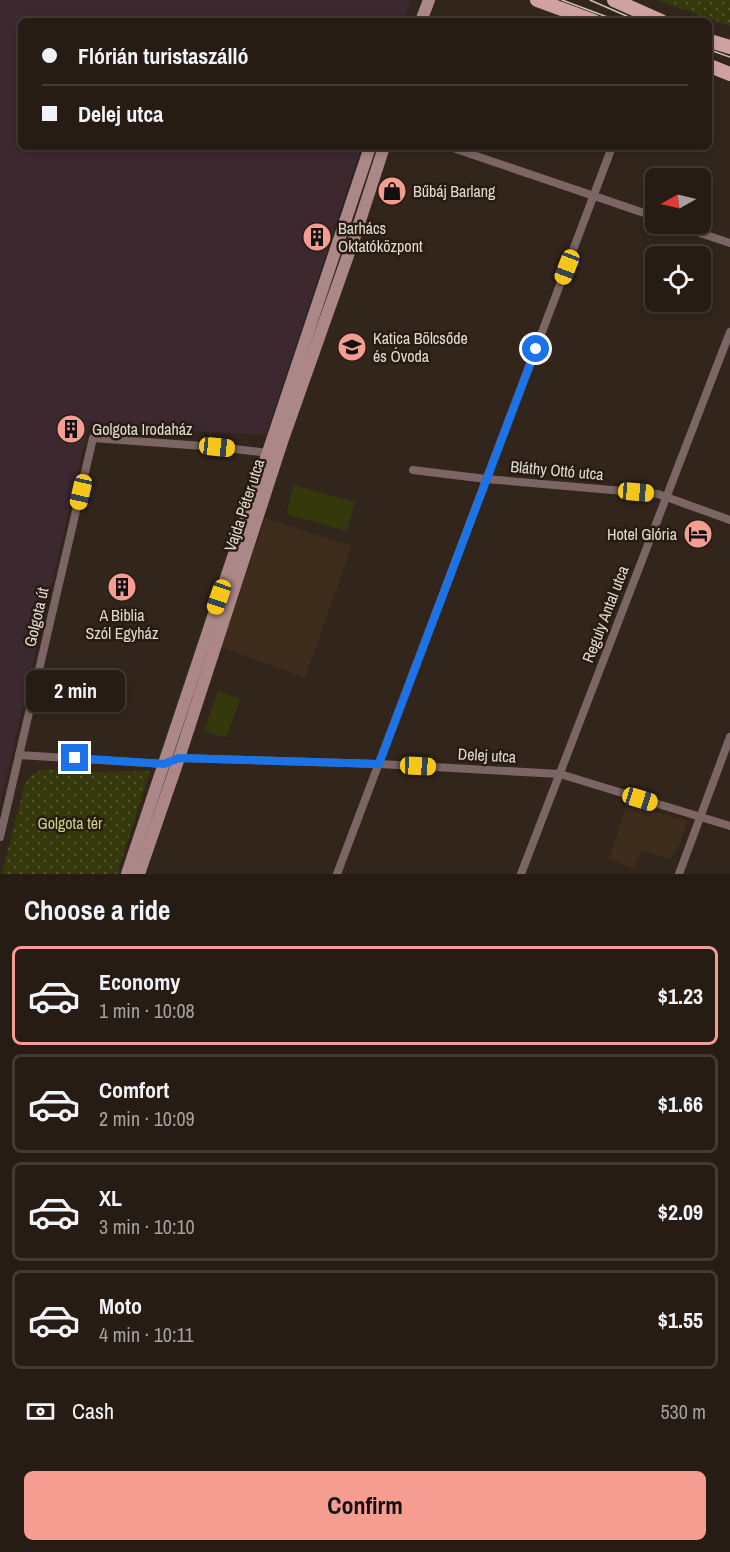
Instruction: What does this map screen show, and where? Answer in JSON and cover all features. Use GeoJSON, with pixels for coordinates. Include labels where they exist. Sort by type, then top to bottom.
{"type":"FeatureCollection","features":[{"type":"Feature","properties":{"kind":"main road"},"geometry":{"type":"LineString","coordinates":[[537,0],[586,18]]}},
{"type":"Feature","properties":{"kind":"main road"},"geometry":{"type":"LineString","coordinates":[[614,0],[654,18]]}},
{"type":"Feature","properties":{"kind":"main road"},"geometry":{"type":"LineString","coordinates":[[712,42],[730,47]]}},
{"type":"Feature","properties":{"kind":"main road"},"geometry":{"type":"LineString","coordinates":[[712,67],[730,74]]}},
{"type":"Feature","properties":{"kind":"street"},"geometry":{"type":"LineString","coordinates":[[423,18],[429,0]]}},
{"type":"Feature","properties":{"kind":"street","name":"Vajda Péter utca"},"geometry":{"type":"LineString","coordinates":[[139,874],[179,758],[369,150]]}},
{"type":"Feature","properties":{"kind":"street","name":"Vajda Péter utca"},"geometry":{"type":"LineString","coordinates":[[127,874],[168,746],[273,453],[352,244],[383,150]]}},
{"type":"Feature","properties":{"kind":"street"},"geometry":{"type":"LineString","coordinates":[[459,150],[645,214]]}},
{"type":"Feature","properties":{"kind":"street"},"geometry":{"type":"LineString","coordinates":[[337,874],[611,150]]}},
{"type":"Feature","properties":{"kind":"street"},"geometry":{"type":"LineString","coordinates":[[703,234],[730,243]]}},
{"type":"Feature","properties":{"kind":"street","name":"Reguly Antal utca"},"geometry":{"type":"LineString","coordinates":[[521,874],[730,332]]}},
{"type":"Feature","properties":{"kind":"street","name":"Golgota út"},"geometry":{"type":"LineString","coordinates":[[0,837],[93,438],[273,453]]}},
{"type":"Feature","properties":{"kind":"street","name":"Bláthy Ottó utca"},"geometry":{"type":"LineString","coordinates":[[413,470],[486,479],[658,494],[730,520]]}},
{"type":"Feature","properties":{"kind":"street"},"geometry":{"type":"LineString","coordinates":[[679,874],[730,737]]}},
{"type":"Feature","properties":{"kind":"street","name":"Delej utca"},"geometry":{"type":"LineString","coordinates":[[19,755],[164,764],[179,758],[379,764],[560,774],[730,826]]}},
{"type":"Feature","properties":{"kind":"shaded area"},"geometry":{"type":"Polygon","coordinates":[[[0,0],[411,0],[405,18],[18,18],[18,150],[360,150],[266,435],[121,427],[90,420],[0,804],[0,0]]]}},
{"type":"Feature","properties":{"kind":"shaded area"},"geometry":{"type":"Polygon","coordinates":[[[265,518],[352,546],[305,678],[221,647],[265,518]]]}},
{"type":"Feature","properties":{"kind":"shaded area"},"geometry":{"type":"Polygon","coordinates":[[[627,803],[687,821],[680,844],[670,860],[642,850],[633,868],[609,859],[627,803]]]}},
{"type":"Feature","properties":{"kind":"green space"},"geometry":{"type":"Polygon","coordinates":[[[657,0],[730,0],[730,26],[657,0]]]}},
{"type":"Feature","properties":{"kind":"green space"},"geometry":{"type":"Polygon","coordinates":[[[294,485],[355,502],[347,531],[286,514],[294,485]]]}},
{"type":"Feature","properties":{"kind":"green space"},"geometry":{"type":"Polygon","coordinates":[[[218,691],[240,699],[226,738],[204,731],[218,691]]]}},
{"type":"Feature","properties":{"kind":"green space","name":"Golgota tér"},"geometry":{"type":"Polygon","coordinates":[[[47,769],[89,772],[150,771],[117,874],[2,874],[25,783],[34,774],[47,769]]]}},
{"type":"Feature","properties":{"kind":"tram line"},"geometry":{"type":"LineString","coordinates":[[562,0],[610,18]]}},
{"type":"Feature","properties":{"kind":"tram line"},"geometry":{"type":"LineString","coordinates":[[590,0],[631,18]]}},
{"type":"Feature","properties":{"kind":"tram line"},"geometry":{"type":"LineString","coordinates":[[712,51],[730,57]]}},
{"type":"Feature","properties":{"kind":"place","name":"Bűbáj Barlang"},"geometry":{"type":"Point","coordinates":[392,191]}},
{"type":"Feature","properties":{"kind":"place","name":"Barhács Oktatóközpont"},"geometry":{"type":"Point","coordinates":[317,237]}},
{"type":"Feature","properties":{"kind":"place","name":"Katica Bölcsőde és Óvoda"},"geometry":{"type":"Point","coordinates":[352,347]}},
{"type":"Feature","properties":{"kind":"place","name":"Golgota Irodaház"},"geometry":{"type":"Point","coordinates":[71,429]}},
{"type":"Feature","properties":{"kind":"place","name":"Hotel Glória"},"geometry":{"type":"Point","coordinates":[698,534]}},
{"type":"Feature","properties":{"kind":"place","name":"A Biblia Szól Egyház"},"geometry":{"type":"Point","coordinates":[122,587]}},
{"type":"Feature","properties":{"kind":"route"},"geometry":{"type":"LineString","coordinates":[[75,758],[164,764],[179,758],[379,764],[536,349]]}}]}
